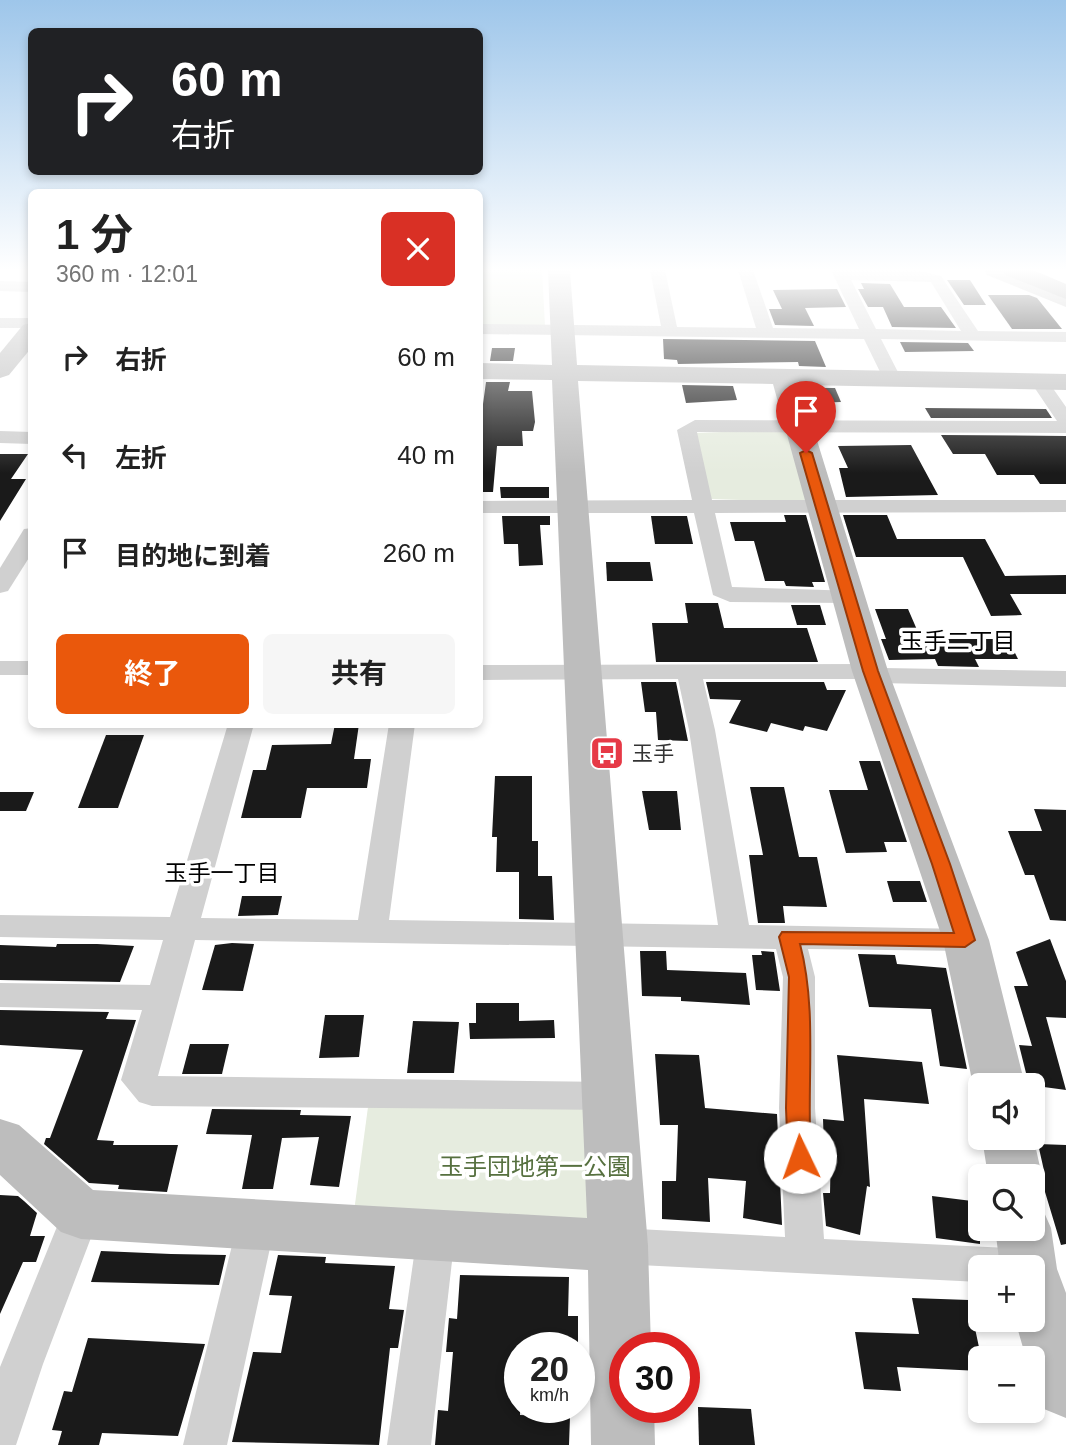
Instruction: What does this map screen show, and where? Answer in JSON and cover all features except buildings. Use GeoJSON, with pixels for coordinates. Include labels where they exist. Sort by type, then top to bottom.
{"type":"FeatureCollection","features":[{"type":"Feature","properties":{"kind":"street"},"geometry":{"type":"LineString","coordinates":[[1,368],[26,337]]}},
{"type":"Feature","properties":{"kind":"street"},"geometry":{"type":"LineString","coordinates":[[512,337],[563,351],[784,376],[1066,382]]}},
{"type":"Feature","properties":{"kind":"street"},"geometry":{"type":"LineString","coordinates":[[562,337],[603,934],[619,1246],[623,1445]]}},
{"type":"Feature","properties":{"kind":"street"},"geometry":{"type":"LineString","coordinates":[[483,370],[563,351],[639,337]]}},
{"type":"Feature","properties":{"kind":"street"},"geometry":{"type":"LineString","coordinates":[[873,337],[892,378]]}},
{"type":"Feature","properties":{"kind":"street"},"geometry":{"type":"LineString","coordinates":[[1,368],[28,367]]}},
{"type":"Feature","properties":{"kind":"street"},"geometry":{"type":"LineString","coordinates":[[784,376],[870,671],[941,864],[965,940],[996,1073]]}},
{"type":"Feature","properties":{"kind":"street"},"geometry":{"type":"LineString","coordinates":[[1039,382],[1066,421]]}},
{"type":"Feature","properties":{"kind":"street"},"geometry":{"type":"LineString","coordinates":[[848,596],[730,595],[722,590],[687,430],[695,426],[1066,427]]}},
{"type":"Feature","properties":{"kind":"street"},"geometry":{"type":"LineString","coordinates":[[0,437],[28,438]]}},
{"type":"Feature","properties":{"kind":"street"},"geometry":{"type":"LineString","coordinates":[[483,507],[1066,506]]}},
{"type":"Feature","properties":{"kind":"street"},"geometry":{"type":"LineString","coordinates":[[0,586],[28,540]]}},
{"type":"Feature","properties":{"kind":"street"},"geometry":{"type":"LineString","coordinates":[[0,668],[28,668]]}},
{"type":"Feature","properties":{"kind":"street"},"geometry":{"type":"LineString","coordinates":[[483,672],[870,671],[879,675],[1066,678]]}},
{"type":"Feature","properties":{"kind":"street"},"geometry":{"type":"LineString","coordinates":[[689,672],[702,730],[735,936]]}},
{"type":"Feature","properties":{"kind":"street"},"geometry":{"type":"LineString","coordinates":[[240,728],[139,1080],[152,1093],[611,1096]]}},
{"type":"Feature","properties":{"kind":"street"},"geometry":{"type":"LineString","coordinates":[[372,932],[401,728]]}},
{"type":"Feature","properties":{"kind":"street"},"geometry":{"type":"LineString","coordinates":[[0,926],[965,940]]}},
{"type":"Feature","properties":{"kind":"street"},"geometry":{"type":"LineString","coordinates":[[789,937],[799,977],[797,1108],[805,1255]]}},
{"type":"Feature","properties":{"kind":"street"},"geometry":{"type":"LineString","coordinates":[[0,995],[161,999]]}},
{"type":"Feature","properties":{"kind":"street"},"geometry":{"type":"LineString","coordinates":[[0,1141],[81,1214],[256,1226],[968,1264]]}},
{"type":"Feature","properties":{"kind":"street"},"geometry":{"type":"LineString","coordinates":[[0,1432],[11,1364],[81,1214]]}},
{"type":"Feature","properties":{"kind":"street"},"geometry":{"type":"LineString","coordinates":[[205,1445],[256,1226]]}},
{"type":"Feature","properties":{"kind":"street"},"geometry":{"type":"LineString","coordinates":[[409,1445],[436,1235]]}},
{"type":"Feature","properties":{"kind":"street"},"geometry":{"type":"LineString","coordinates":[[1045,1320],[1066,1387]]}},
{"type":"Feature","properties":{"kind":"green space"},"geometry":{"type":"Polygon","coordinates":[[[779,430],[789,433],[810,494],[803,502],[710,499],[695,433],[779,430]]]}},
{"type":"Feature","properties":{"kind":"green space","name":"玉手団地第一公園"},"geometry":{"type":"Polygon","coordinates":[[[593,1106],[596,1228],[353,1219],[368,1107],[593,1106]]]}},
{"type":"Feature","properties":{"kind":"place","name":"玉手"},"geometry":{"type":"Point","coordinates":[607,753]}},
{"type":"Feature","properties":{"kind":"district","name":"玉手二丁目"},"geometry":{"type":"Point","coordinates":[958,641]}},
{"type":"Feature","properties":{"kind":"district","name":"玉手一丁目"},"geometry":{"type":"Point","coordinates":[222,873]}},
{"type":"Feature","properties":{"kind":"route"},"geometry":{"type":"LineString","coordinates":[[800,1157],[797,1108],[799,977],[789,937],[965,940],[941,864],[870,671],[806,453]]}}]}
